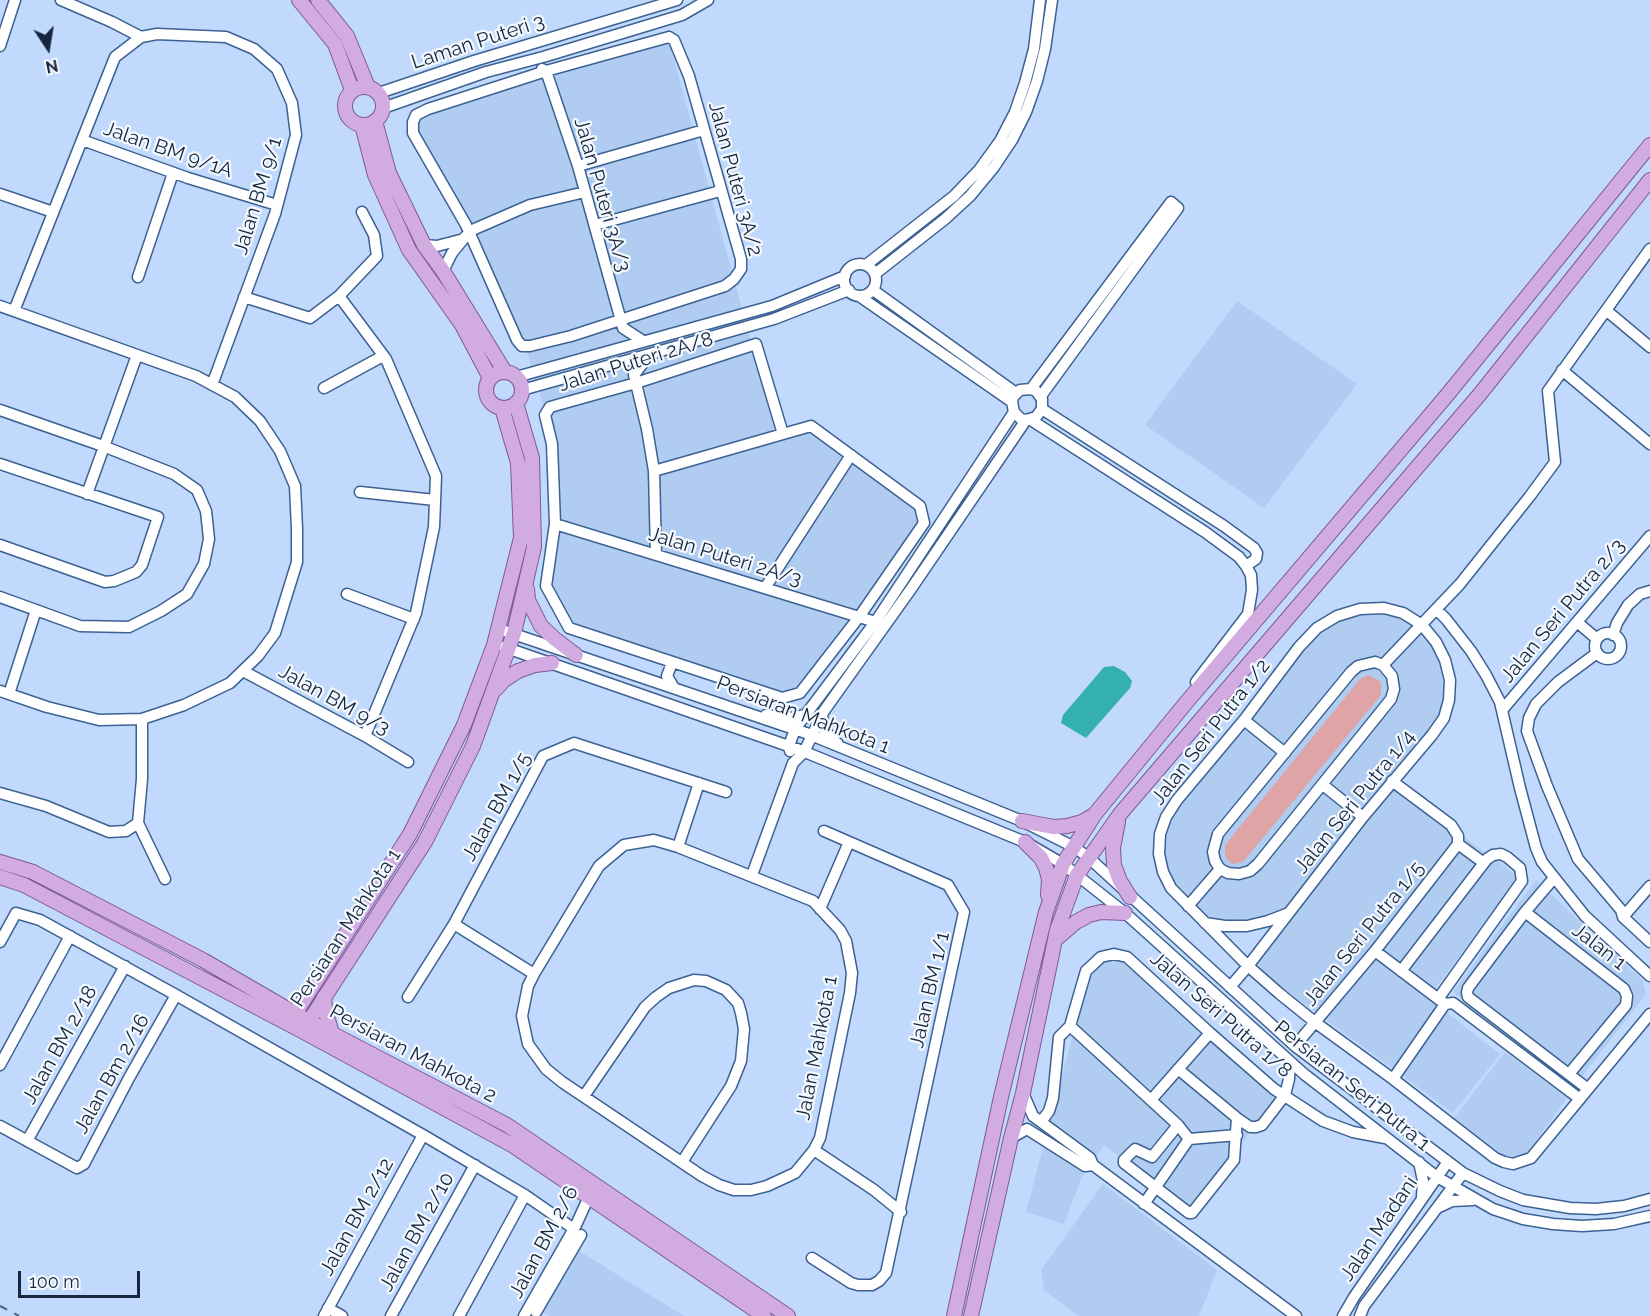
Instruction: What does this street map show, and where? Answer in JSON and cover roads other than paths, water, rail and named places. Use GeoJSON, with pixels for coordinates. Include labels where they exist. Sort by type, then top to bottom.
{"type":"FeatureCollection","features":[{"type":"Feature","properties":{"kind":"main road","name":"Persiaran Mahkota 1"},"geometry":{"type":"LineString","coordinates":[[299,0],[335,44],[352,90],[345,101],[346,114],[350,119],[368,123]]}},
{"type":"Feature","properties":{"kind":"main road"},"geometry":{"type":"LineString","coordinates":[[318,0],[347,36],[374,90],[382,99],[383,108],[380,117],[368,123]]}},
{"type":"Feature","properties":{"kind":"main road"},"geometry":{"type":"LineString","coordinates":[[352,90],[363,86],[374,90]]}},
{"type":"Feature","properties":{"kind":"main road","name":"Persiaran Mahkota 1"},"geometry":{"type":"LineString","coordinates":[[368,123],[424,245],[444,271],[514,380]]}},
{"type":"Feature","properties":{"kind":"main road","name":"Persiaran Mahkota 1"},"geometry":{"type":"LineString","coordinates":[[292,1018],[411,834],[464,725],[494,645],[521,538],[518,463],[501,408],[491,404],[486,394],[490,378],[462,325],[409,250],[375,175],[368,123]]}},
{"type":"Feature","properties":{"kind":"main road"},"geometry":{"type":"LineString","coordinates":[[954,1316],[1001,1097],[1046,912],[1063,864],[1095,814],[1185,704],[1448,394],[1650,145]]}},
{"type":"Feature","properties":{"kind":"main road"},"geometry":{"type":"LineString","coordinates":[[971,1316],[1023,1093],[1054,941],[1077,875],[1120,814],[1480,394],[1650,180]]}},
{"type":"Feature","properties":{"kind":"main road"},"geometry":{"type":"LineString","coordinates":[[490,378],[500,373],[514,380],[516,403],[507,408],[501,408]]}},
{"type":"Feature","properties":{"kind":"main road","name":"Persiaran Mahkota 1"},"geometry":{"type":"LineString","coordinates":[[305,1026],[425,842],[473,746],[509,648],[534,547],[532,458],[516,403]]}},
{"type":"Feature","properties":{"kind":"main road"},"geometry":{"type":"LineString","coordinates":[[526,581],[528,600],[541,626],[576,655]]}},
{"type":"Feature","properties":{"kind":"main road"},"geometry":{"type":"LineString","coordinates":[[492,695],[504,680],[518,671],[535,665],[552,663]]}},
{"type":"Feature","properties":{"kind":"main road"},"geometry":{"type":"LineString","coordinates":[[1022,822],[1067,826],[1082,822],[1095,814]]}},
{"type":"Feature","properties":{"kind":"main road"},"geometry":{"type":"LineString","coordinates":[[1120,814],[1114,835],[1114,864],[1120,881],[1130,897]]}},
{"type":"Feature","properties":{"kind":"main road"},"geometry":{"type":"LineString","coordinates":[[1025,842],[1041,858],[1046,868],[1049,890],[1046,912]]}},
{"type":"Feature","properties":{"kind":"main road","name":"Persiaran Mahkota 2"},"geometry":{"type":"LineString","coordinates":[[0,862],[33,872],[203,960],[275,1001],[292,1018]]}},
{"type":"Feature","properties":{"kind":"main road","name":"Persiaran Mahkota 2"},"geometry":{"type":"LineString","coordinates":[[0,877],[24,885],[292,1018],[512,1145],[764,1316]]}},
{"type":"Feature","properties":{"kind":"main road"},"geometry":{"type":"LineString","coordinates":[[1054,941],[1076,922],[1089,915],[1101,912],[1125,913]]}},
{"type":"Feature","properties":{"kind":"main road"},"geometry":{"type":"LineString","coordinates":[[275,1001],[294,998],[308,991]]}},
{"type":"Feature","properties":{"kind":"main road"},"geometry":{"type":"LineString","coordinates":[[324,997],[332,1034]]}},
{"type":"Feature","properties":{"kind":"main road","name":"Persiaran Mahkota 2"},"geometry":{"type":"LineString","coordinates":[[305,1026],[332,1034],[507,1125],[788,1316]]}},
{"type":"Feature","properties":{"kind":"street"},"geometry":{"type":"LineString","coordinates":[[0,46],[15,0]]}},
{"type":"Feature","properties":{"kind":"street"},"geometry":{"type":"LineString","coordinates":[[61,0],[112,22],[141,38]]}},
{"type":"Feature","properties":{"kind":"street","name":"Laman Puteri 3"},"geometry":{"type":"LineString","coordinates":[[374,90],[676,0]]}},
{"type":"Feature","properties":{"kind":"street"},"geometry":{"type":"LineString","coordinates":[[383,108],[455,82],[682,15],[708,0]]}},
{"type":"Feature","properties":{"kind":"street"},"geometry":{"type":"LineString","coordinates":[[866,265],[954,196],[979,170],[1000,141],[1015,112],[1025,83],[1034,49],[1040,0]]}},
{"type":"Feature","properties":{"kind":"street"},"geometry":{"type":"LineString","coordinates":[[875,274],[970,196],[994,167],[1012,140],[1026,112],[1037,81],[1045,49],[1052,0]]}},
{"type":"Feature","properties":{"kind":"street","name":"Jalan BM 9/1"},"geometry":{"type":"LineString","coordinates":[[14,311],[115,57],[141,38],[157,34],[226,37],[254,49],[277,69],[292,103],[296,135],[277,205],[212,385]]}},
{"type":"Feature","properties":{"kind":"street","name":"Jalan Puteri 3A/2"},"geometry":{"type":"LineString","coordinates":[[470,231],[517,340],[522,346],[622,325],[726,286],[741,269],[741,260],[689,76],[674,40],[669,37],[546,71]]}},
{"type":"Feature","properties":{"kind":"street"},"geometry":{"type":"LineString","coordinates":[[470,231],[413,133],[413,122],[416,115],[546,71],[555,54]]}},
{"type":"Feature","properties":{"kind":"street"},"geometry":{"type":"LineString","coordinates":[[529,61],[546,71]]}},
{"type":"Feature","properties":{"kind":"street","name":"Jalan Puteri 3A/3"},"geometry":{"type":"LineString","coordinates":[[546,71],[578,166],[622,325]]}},
{"type":"Feature","properties":{"kind":"street"},"geometry":{"type":"LineString","coordinates":[[578,166],[704,130]]}},
{"type":"Feature","properties":{"kind":"street","name":"Jalan BM 9/1A"},"geometry":{"type":"LineString","coordinates":[[82,140],[173,173],[277,205]]}},
{"type":"Feature","properties":{"kind":"street"},"geometry":{"type":"LineString","coordinates":[[138,276],[173,173]]}},
{"type":"Feature","properties":{"kind":"street"},"geometry":{"type":"LineString","coordinates":[[595,225],[720,191]]}},
{"type":"Feature","properties":{"kind":"street"},"geometry":{"type":"LineString","coordinates":[[444,271],[460,240],[470,231],[530,204],[585,192]]}},
{"type":"Feature","properties":{"kind":"street"},"geometry":{"type":"LineString","coordinates":[[0,194],[53,212]]}},
{"type":"Feature","properties":{"kind":"street"},"geometry":{"type":"LineString","coordinates":[[793,763],[789,746],[795,729],[880,623],[1029,420],[1036,417],[1042,409],[1041,396],[1178,208],[1171,202],[1031,389]]}},
{"type":"Feature","properties":{"kind":"street"},"geometry":{"type":"LineString","coordinates":[[244,297],[310,318],[339,296],[377,256],[374,235],[362,212]]}},
{"type":"Feature","properties":{"kind":"street"},"geometry":{"type":"LineString","coordinates":[[424,245],[437,246],[460,240]]}},
{"type":"Feature","properties":{"kind":"street"},"geometry":{"type":"LineString","coordinates":[[1383,664],[1392,676],[1394,689],[1391,699],[1323,785],[1250,871],[1239,874],[1228,873],[1220,869],[1213,852],[1218,834],[1358,666],[1366,663],[1383,664],[1437,610],[1555,462],[1548,391],[1650,250]]}},
{"type":"Feature","properties":{"kind":"street"},"geometry":{"type":"LineString","coordinates":[[859,296],[873,290],[876,282],[875,274],[866,265],[856,264],[847,271],[845,276],[849,290],[1014,403]]}},
{"type":"Feature","properties":{"kind":"street"},"geometry":{"type":"LineString","coordinates":[[514,380],[611,350],[772,306],[845,276]]}},
{"type":"Feature","properties":{"kind":"street"},"geometry":{"type":"LineString","coordinates":[[514,380],[610,365],[649,355],[774,319],[849,290]]}},
{"type":"Feature","properties":{"kind":"street"},"geometry":{"type":"LineString","coordinates":[[873,290],[1014,403],[1021,419],[1029,420],[1205,532],[1239,557],[1246,566],[1251,575],[1252,590],[1248,614],[1196,682],[1185,704]]}},
{"type":"Feature","properties":{"kind":"street"},"geometry":{"type":"LineString","coordinates":[[339,296],[383,356],[435,476],[434,527],[414,619],[365,736]]}},
{"type":"Feature","properties":{"kind":"street"},"geometry":{"type":"LineString","coordinates":[[0,306],[196,376],[234,397],[260,421],[280,451],[295,486],[297,562],[275,633],[258,656],[230,683],[194,701],[142,719],[99,720],[46,707],[5,693],[36,610]]}},
{"type":"Feature","properties":{"kind":"street"},"geometry":{"type":"LineString","coordinates":[[1606,311],[1650,347]]}},
{"type":"Feature","properties":{"kind":"street"},"geometry":{"type":"LineString","coordinates":[[611,350],[619,338],[622,325],[643,341]]}},
{"type":"Feature","properties":{"kind":"street","name":"Jalan Puteri 2A/8"},"geometry":{"type":"LineString","coordinates":[[756,344],[783,434],[810,426],[920,506],[924,523],[859,617],[800,693],[782,698],[569,628],[546,586],[555,524],[552,444],[545,415],[550,407],[635,379],[756,344]]}},
{"type":"Feature","properties":{"kind":"street"},"geometry":{"type":"LineString","coordinates":[[87,494],[137,355]]}},
{"type":"Feature","properties":{"kind":"street"},"geometry":{"type":"LineString","coordinates":[[635,379],[649,355]]}},
{"type":"Feature","properties":{"kind":"street"},"geometry":{"type":"LineString","coordinates":[[324,388],[383,356]]}},
{"type":"Feature","properties":{"kind":"street"},"geometry":{"type":"LineString","coordinates":[[610,365],[624,369],[635,379],[654,471],[656,555]]}},
{"type":"Feature","properties":{"kind":"street"},"geometry":{"type":"LineString","coordinates":[[1562,370],[1650,444]]}},
{"type":"Feature","properties":{"kind":"street"},"geometry":{"type":"LineString","coordinates":[[752,876],[793,763],[804,752],[822,715],[1020,390],[1031,389],[1041,396]]}},
{"type":"Feature","properties":{"kind":"street"},"geometry":{"type":"LineString","coordinates":[[1042,409],[1224,526],[1254,548],[1257,553],[1256,559],[1246,566]]}},
{"type":"Feature","properties":{"kind":"street"},"geometry":{"type":"LineString","coordinates":[[0,410],[174,474],[197,490],[206,512],[209,539],[204,564],[187,594],[162,611],[129,627],[80,626],[0,597]]}},
{"type":"Feature","properties":{"kind":"street"},"geometry":{"type":"LineString","coordinates":[[654,471],[783,434]]}},
{"type":"Feature","properties":{"kind":"street"},"geometry":{"type":"LineString","coordinates":[[765,588],[851,455]]}},
{"type":"Feature","properties":{"kind":"street"},"geometry":{"type":"LineString","coordinates":[[0,464],[158,517],[142,565],[127,577],[105,582],[0,545]]}},
{"type":"Feature","properties":{"kind":"street"},"geometry":{"type":"LineString","coordinates":[[360,492],[435,500]]}},
{"type":"Feature","properties":{"kind":"street","name":"Jalan Puteri 2A/3"},"geometry":{"type":"LineString","coordinates":[[555,524],[880,623]]}},
{"type":"Feature","properties":{"kind":"street","name":"Jalan Seri Putra 2/3"},"geometry":{"type":"LineString","coordinates":[[1503,709],[1650,536]]}},
{"type":"Feature","properties":{"kind":"street"},"geometry":{"type":"LineString","coordinates":[[1613,634],[1617,622],[1628,605],[1640,594],[1650,591]]}},
{"type":"Feature","properties":{"kind":"street"},"geometry":{"type":"LineString","coordinates":[[347,594],[414,619]]}},
{"type":"Feature","properties":{"kind":"street","name":"Jalan Seri Putra 1/2"},"geometry":{"type":"LineString","coordinates":[[1422,625],[1403,613],[1384,608],[1360,609],[1337,616],[1317,628],[1299,647],[1244,720],[1177,800],[1166,817],[1160,834],[1159,854],[1163,872],[1171,888],[1246,969],[1393,1078],[1495,1158],[1514,1164],[1531,1158],[1650,1014]]}},
{"type":"Feature","properties":{"kind":"street"},"geometry":{"type":"LineString","coordinates":[[1437,610],[1471,651],[1503,709],[1520,788],[1542,862],[1586,916],[1650,976]]}},
{"type":"Feature","properties":{"kind":"street"},"geometry":{"type":"LineString","coordinates":[[1577,622],[1598,639]]}},
{"type":"Feature","properties":{"kind":"street","name":"Jalan Seri Putra 1/4"},"geometry":{"type":"LineString","coordinates":[[1230,987],[1444,718],[1449,700],[1450,680],[1445,660],[1436,642],[1422,625]]}},
{"type":"Feature","properties":{"kind":"street","name":"Persiaran Mahkota 1"},"geometry":{"type":"LineString","coordinates":[[498,629],[811,735],[1022,822],[1074,847],[1088,857]]}},
{"type":"Feature","properties":{"kind":"street"},"geometry":{"type":"LineString","coordinates":[[1606,634],[1613,634],[1617,637],[1621,649],[1616,656],[1604,658],[1597,653],[1595,646],[1598,639],[1606,634]]}},
{"type":"Feature","properties":{"kind":"street","name":"Persiaran Mahkota 1"},"geometry":{"type":"LineString","coordinates":[[494,645],[509,648],[789,746],[1025,842],[1077,875]]}},
{"type":"Feature","properties":{"kind":"street"},"geometry":{"type":"LineString","coordinates":[[1597,653],[1558,682],[1536,704],[1529,718],[1527,731],[1547,786],[1578,858],[1617,904],[1623,918],[1650,942]]}},
{"type":"Feature","properties":{"kind":"street"},"geometry":{"type":"LineString","coordinates":[[667,676],[672,663]]}},
{"type":"Feature","properties":{"kind":"street","name":"Jalan BM 9/3"},"geometry":{"type":"LineString","coordinates":[[243,671],[365,736],[408,762]]}},
{"type":"Feature","properties":{"kind":"street"},"geometry":{"type":"LineString","coordinates":[[645,678],[667,676]]}},
{"type":"Feature","properties":{"kind":"street"},"geometry":{"type":"LineString","coordinates":[[667,676],[674,688]]}},
{"type":"Feature","properties":{"kind":"street"},"geometry":{"type":"LineString","coordinates":[[751,714],[793,718],[807,714]]}},
{"type":"Feature","properties":{"kind":"street"},"geometry":{"type":"LineString","coordinates":[[822,715],[824,730],[844,749]]}},
{"type":"Feature","properties":{"kind":"street"},"geometry":{"type":"LineString","coordinates":[[142,719],[142,779],[138,823],[165,879]]}},
{"type":"Feature","properties":{"kind":"street"},"geometry":{"type":"LineString","coordinates":[[1244,720],[1285,753]]}},
{"type":"Feature","properties":{"kind":"street","name":"Jalan BM 1/5"},"geometry":{"type":"LineString","coordinates":[[408,997],[454,924],[543,756],[574,743],[726,792]]}},
{"type":"Feature","properties":{"kind":"street"},"geometry":{"type":"LineString","coordinates":[[1392,781],[1451,825],[1458,836],[1458,844],[1484,863]]}},
{"type":"Feature","properties":{"kind":"street"},"geometry":{"type":"LineString","coordinates":[[678,847],[699,783]]}},
{"type":"Feature","properties":{"kind":"street"},"geometry":{"type":"LineString","coordinates":[[1323,785],[1364,817]]}},
{"type":"Feature","properties":{"kind":"street"},"geometry":{"type":"LineString","coordinates":[[0,793],[46,806],[109,832],[126,831],[138,823]]}},
{"type":"Feature","properties":{"kind":"street","name":"Jalan BM 1/1"},"geometry":{"type":"LineString","coordinates":[[812,1258],[851,1283],[865,1286],[879,1281],[888,1268],[964,912],[948,885],[824,831]]}},
{"type":"Feature","properties":{"kind":"street","name":"Jalan Mahkota 1"},"geometry":{"type":"LineString","coordinates":[[654,840],[752,876],[813,901],[840,930],[846,941],[852,973],[824,1121],[814,1150],[795,1173],[767,1186],[751,1190],[734,1190],[718,1185],[682,1162],[546,1069],[528,1044],[522,1016],[525,998],[534,974],[599,866],[624,845],[654,840]]}},
{"type":"Feature","properties":{"kind":"street"},"geometry":{"type":"LineString","coordinates":[[820,909],[849,842]]}},
{"type":"Feature","properties":{"kind":"street","name":"Jalan Seri Putra 1/5"},"geometry":{"type":"LineString","coordinates":[[1295,1046],[1376,951],[1458,844]]}},
{"type":"Feature","properties":{"kind":"street"},"geometry":{"type":"LineString","coordinates":[[1393,1078],[1522,881],[1520,868],[1501,854],[1493,855],[1484,863],[1401,971]]}},
{"type":"Feature","properties":{"kind":"street","name":"Persiaran Seri Putra 1"},"geometry":{"type":"LineString","coordinates":[[1088,857],[1295,1046],[1463,1173],[1523,1200],[1560,1207],[1596,1209],[1624,1206],[1650,1199]]}},
{"type":"Feature","properties":{"kind":"street"},"geometry":{"type":"LineString","coordinates":[[1188,906],[1220,869]]}},
{"type":"Feature","properties":{"kind":"street","name":"Persiaran Seri Putra 1"},"geometry":{"type":"LineString","coordinates":[[1077,875],[1125,913],[1304,1074],[1452,1187],[1493,1209],[1523,1219],[1552,1224],[1582,1226],[1614,1224],[1650,1216]]}},
{"type":"Feature","properties":{"kind":"street"},"geometry":{"type":"LineString","coordinates":[[1554,878],[1525,912],[1468,988],[1468,997],[1588,1089]]}},
{"type":"Feature","properties":{"kind":"street"},"geometry":{"type":"LineString","coordinates":[[1623,918],[1650,886]]}},
{"type":"Feature","properties":{"kind":"street","name":"Jalan 1"},"geometry":{"type":"LineString","coordinates":[[1525,912],[1624,989],[1627,996],[1626,1005],[1569,1074]]}},
{"type":"Feature","properties":{"kind":"street"},"geometry":{"type":"LineString","coordinates":[[0,942],[16,913],[40,920],[423,1135],[525,1195],[578,1232],[536,1312]]}},
{"type":"Feature","properties":{"kind":"street"},"geometry":{"type":"LineString","coordinates":[[1204,923],[1247,926],[1289,913]]}},
{"type":"Feature","properties":{"kind":"street"},"geometry":{"type":"LineString","coordinates":[[454,924],[534,974]]}},
{"type":"Feature","properties":{"kind":"street"},"geometry":{"type":"LineString","coordinates":[[0,1065],[70,936]]}},
{"type":"Feature","properties":{"kind":"street"},"geometry":{"type":"LineString","coordinates":[[1376,951],[1442,1002],[1453,1003],[1580,1098]]}},
{"type":"Feature","properties":{"kind":"street","name":"Jalan Seri Putra 1/8"},"geometry":{"type":"LineString","coordinates":[[1041,1122],[1049,1111],[1053,1098],[1059,1037],[1070,1026],[1086,971],[1101,957],[1114,954],[1127,957],[1274,1089],[1323,1121],[1353,1132],[1388,1139]]}},
{"type":"Feature","properties":{"kind":"street","name":"Jalan BM 2/18"},"geometry":{"type":"LineString","coordinates":[[27,1141],[124,966]]}},
{"type":"Feature","properties":{"kind":"street"},"geometry":{"type":"LineString","coordinates":[[1216,975],[1224,977],[1246,969]]}},
{"type":"Feature","properties":{"kind":"street"},"geometry":{"type":"LineString","coordinates":[[1242,998],[1240,986],[1246,969]]}},
{"type":"Feature","properties":{"kind":"street"},"geometry":{"type":"LineString","coordinates":[[584,1096],[645,1007],[656,997],[669,988],[694,980],[706,981],[726,990],[738,1003],[741,1012],[744,1029],[741,1061],[731,1086],[682,1162]]}},
{"type":"Feature","properties":{"kind":"street"},"geometry":{"type":"LineString","coordinates":[[1207,989],[1230,987]]}},
{"type":"Feature","properties":{"kind":"street","name":"Jalan Bm 2/16"},"geometry":{"type":"LineString","coordinates":[[27,1141],[77,1168],[84,1164],[176,995]]}},
{"type":"Feature","properties":{"kind":"street"},"geometry":{"type":"LineString","coordinates":[[1070,1026],[1178,1125],[1189,1139]]}},
{"type":"Feature","properties":{"kind":"street"},"geometry":{"type":"LineString","coordinates":[[1151,1100],[1210,1033]]}},
{"type":"Feature","properties":{"kind":"street"},"geometry":{"type":"LineString","coordinates":[[1306,1034],[1305,1047],[1309,1057]]}},
{"type":"Feature","properties":{"kind":"street"},"geometry":{"type":"LineString","coordinates":[[1295,1046],[1304,1074]]}},
{"type":"Feature","properties":{"kind":"street"},"geometry":{"type":"LineString","coordinates":[[1178,1069],[1237,1118],[1250,1126],[1257,1127],[1262,1125],[1285,1095],[1290,1062]]}},
{"type":"Feature","properties":{"kind":"street"},"geometry":{"type":"LineString","coordinates":[[1023,1093],[1029,1110],[1041,1122],[1090,1158],[1094,1166],[1296,1316]]}},
{"type":"Feature","properties":{"kind":"street"},"geometry":{"type":"LineString","coordinates":[[1178,1125],[1152,1156],[1135,1149],[1124,1160],[1124,1163],[1192,1213],[1232,1165],[1237,1118]]}},
{"type":"Feature","properties":{"kind":"street"},"geometry":{"type":"LineString","coordinates":[[0,1126],[27,1141]]}},
{"type":"Feature","properties":{"kind":"street"},"geometry":{"type":"LineString","coordinates":[[1011,1138],[1027,1129],[1085,1166],[1094,1166]]}},
{"type":"Feature","properties":{"kind":"street","name":"Jalan BM 2/12"},"geometry":{"type":"LineString","coordinates":[[326,1312],[423,1135]]}},
{"type":"Feature","properties":{"kind":"street"},"geometry":{"type":"LineString","coordinates":[[1189,1139],[1237,1135]]}},
{"type":"Feature","properties":{"kind":"street"},"geometry":{"type":"LineString","coordinates":[[1144,1204],[1189,1139]]}},
{"type":"Feature","properties":{"kind":"street"},"geometry":{"type":"LineString","coordinates":[[814,1150],[874,1190],[901,1212]]}},
{"type":"Feature","properties":{"kind":"street"},"geometry":{"type":"LineString","coordinates":[[1419,1162],[1423,1181],[1421,1200]]}},
{"type":"Feature","properties":{"kind":"street","name":"Jalan Madani"},"geometry":{"type":"LineString","coordinates":[[1343,1316],[1447,1163]]}},
{"type":"Feature","properties":{"kind":"street","name":"Jalan BM 2/10"},"geometry":{"type":"LineString","coordinates":[[391,1316],[475,1165]]}},
{"type":"Feature","properties":{"kind":"street","name":"Jalan Madani"},"geometry":{"type":"LineString","coordinates":[[1360,1316],[1364,1306],[1463,1173]]}},
{"type":"Feature","properties":{"kind":"street","name":"Jalan BM 2/6"},"geometry":{"type":"LineString","coordinates":[[524,1316],[578,1232],[588,1197],[596,1184]]}},
{"type":"Feature","properties":{"kind":"street"},"geometry":{"type":"LineString","coordinates":[[459,1316],[525,1195]]}},
{"type":"Feature","properties":{"kind":"street"},"geometry":{"type":"LineString","coordinates":[[1436,1210],[1452,1201],[1476,1200]]}},
{"type":"Feature","properties":{"kind":"street"},"geometry":{"type":"LineString","coordinates":[[326,1312],[342,1316]]}},
{"type":"Feature","properties":{"kind":"railway"},"geometry":{"type":"LineString","coordinates":[[0,1306],[19,1316]]}}]}
